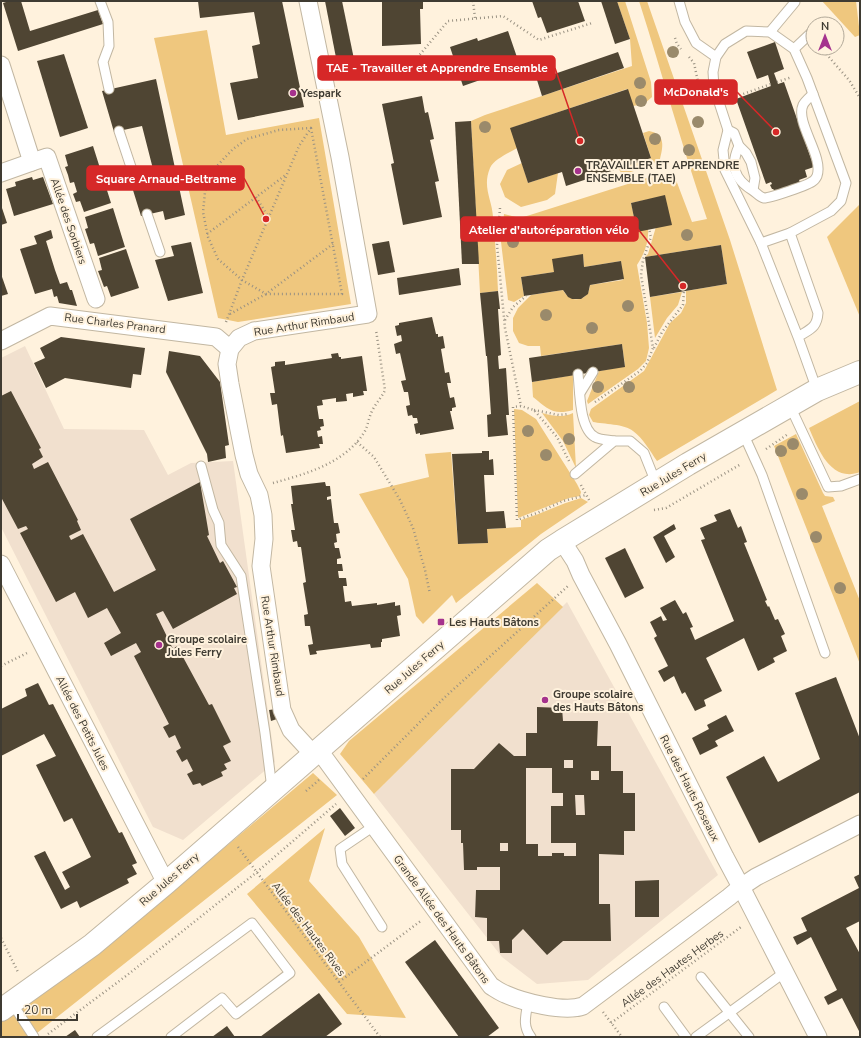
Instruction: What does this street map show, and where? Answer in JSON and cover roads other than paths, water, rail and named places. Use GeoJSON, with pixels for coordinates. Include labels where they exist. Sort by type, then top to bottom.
{"type":"FeatureCollection","features":[{"type":"Feature","properties":{"kind":"street","name":"Rue Arthur Rimbaud"},"geometry":{"type":"LineString","coordinates":[[308,1],[333,123],[368,314],[254,331],[239,338],[230,349],[227,364],[244,454],[256,488],[263,515],[264,539],[261,566],[282,710],[292,730],[315,752]]}},
{"type":"Feature","properties":{"kind":"street"},"geometry":{"type":"LineString","coordinates":[[1,65],[32,162],[1,173]]}},
{"type":"Feature","properties":{"kind":"street","name":"Allée des Sorbiers"},"geometry":{"type":"LineString","coordinates":[[32,162],[48,157],[96,299]]}},
{"type":"Feature","properties":{"kind":"street","name":"Rue Charles Pranard"},"geometry":{"type":"LineString","coordinates":[[1,340],[50,316],[216,337],[230,349]]}},
{"type":"Feature","properties":{"kind":"street","name":"Rue Jules Ferry"},"geometry":{"type":"LineString","coordinates":[[14,1001],[92,945],[166,883],[272,789],[562,540],[656,483],[817,390],[860,372]]}},
{"type":"Feature","properties":{"kind":"street","name":"Rue des Hauts Roseaux"},"geometry":{"type":"LineString","coordinates":[[562,540],[575,561],[618,644],[725,857],[818,1037]]}},
{"type":"Feature","properties":{"kind":"street","name":"Allée des Petits Jules"},"geometry":{"type":"LineString","coordinates":[[1,564],[166,883]]}},
{"type":"Feature","properties":{"kind":"street","name":"Grande Allée des Hauts Bâtons"},"geometry":{"type":"LineString","coordinates":[[315,752],[350,793],[492,986],[504,994],[528,1002],[563,1008],[576,1009],[583,1006],[741,887],[788,860],[860,824]]}},
{"type":"Feature","properties":{"kind":"lane"},"geometry":{"type":"LineString","coordinates":[[100,1],[108,22],[110,46],[102,62],[110,89]]}},
{"type":"Feature","properties":{"kind":"lane"},"geometry":{"type":"LineString","coordinates":[[679,1],[685,22],[696,43],[716,57]]}},
{"type":"Feature","properties":{"kind":"lane"},"geometry":{"type":"LineString","coordinates":[[770,32],[795,2]]}},
{"type":"Feature","properties":{"kind":"lane"},"geometry":{"type":"LineString","coordinates":[[761,243],[790,232],[832,210],[841,201],[846,183],[827,122],[813,94],[803,67],[794,49],[770,32],[746,31],[725,44],[716,57],[713,72],[714,87],[728,130],[723,150],[725,170],[761,243],[798,337],[812,381],[817,390]]}},
{"type":"Feature","properties":{"kind":"lane"},"geometry":{"type":"LineString","coordinates":[[794,49],[805,39]]}},
{"type":"Feature","properties":{"kind":"lane"},"geometry":{"type":"LineString","coordinates":[[738,146],[735,154],[734,166],[738,179],[759,196],[764,198],[813,181],[817,175],[815,155],[801,115],[803,105],[813,94]]}},
{"type":"Feature","properties":{"kind":"lane"},"geometry":{"type":"LineString","coordinates":[[728,130],[734,133],[738,146],[746,153],[751,162],[755,178],[753,190]]}},
{"type":"Feature","properties":{"kind":"lane"},"geometry":{"type":"LineString","coordinates":[[119,131],[133,173]]}},
{"type":"Feature","properties":{"kind":"lane"},"geometry":{"type":"LineString","coordinates":[[147,214],[160,252]]}},
{"type":"Feature","properties":{"kind":"lane"},"geometry":{"type":"LineString","coordinates":[[790,232],[818,313],[817,322],[813,327],[798,337]]}},
{"type":"Feature","properties":{"kind":"lane"},"geometry":{"type":"LineString","coordinates":[[580,393],[593,372]]}},
{"type":"Feature","properties":{"kind":"lane"},"geometry":{"type":"LineString","coordinates":[[578,374],[585,426],[596,437],[614,441],[630,441],[644,453],[656,483]]}},
{"type":"Feature","properties":{"kind":"lane"},"geometry":{"type":"LineString","coordinates":[[790,406],[828,487],[841,486],[860,479]]}},
{"type":"Feature","properties":{"kind":"lane"},"geometry":{"type":"LineString","coordinates":[[743,433],[762,475],[825,654]]}},
{"type":"Feature","properties":{"kind":"lane"},"geometry":{"type":"LineString","coordinates":[[575,474],[614,441]]}},
{"type":"Feature","properties":{"kind":"lane"},"geometry":{"type":"LineString","coordinates":[[201,466],[213,510],[219,524],[221,545],[241,576],[272,789]]}},
{"type":"Feature","properties":{"kind":"lane"},"geometry":{"type":"LineString","coordinates":[[374,826],[340,848],[342,864],[382,927]]}},
{"type":"Feature","properties":{"kind":"lane"},"geometry":{"type":"LineString","coordinates":[[97,1037],[252,923],[290,973],[236,1014],[222,998],[171,1037]]}},
{"type":"Feature","properties":{"kind":"lane"},"geometry":{"type":"LineString","coordinates":[[696,1037],[785,972]]}},
{"type":"Feature","properties":{"kind":"lane"},"geometry":{"type":"LineString","coordinates":[[701,977],[749,1037]]}},
{"type":"Feature","properties":{"kind":"lane"},"geometry":{"type":"LineString","coordinates":[[14,1001],[34,1037]]}},
{"type":"Feature","properties":{"kind":"lane"},"geometry":{"type":"LineString","coordinates":[[528,1002],[525,1024],[531,1037]]}},
{"type":"Feature","properties":{"kind":"lane"},"geometry":{"type":"LineString","coordinates":[[664,1007],[686,1037]]}},
{"type":"Feature","properties":{"kind":"place","name":"Yespark"},"geometry":{"type":"Point","coordinates":[293,93]}},
{"type":"Feature","properties":{"kind":"place","name":"McDonald's"},"geometry":{"type":"Point","coordinates":[776,132]}},
{"type":"Feature","properties":{"kind":"place","name":"TAE - Travailler et Apprendre Ensemble"},"geometry":{"type":"Point","coordinates":[580,141]}},
{"type":"Feature","properties":{"kind":"place","name":"TRAVAILLER ET APPRENDRE ENSEMBLE (TAE)"},"geometry":{"type":"Point","coordinates":[578,171]}},
{"type":"Feature","properties":{"kind":"place","name":"Square Arnaud-Beltrame"},"geometry":{"type":"Point","coordinates":[266,219]}},
{"type":"Feature","properties":{"kind":"place","name":"Atelier d'autoréparation vélo"},"geometry":{"type":"Point","coordinates":[683,286]}},
{"type":"Feature","properties":{"kind":"place","name":"Les Hauts Bâtons"},"geometry":{"type":"Point","coordinates":[441,622]}},
{"type":"Feature","properties":{"kind":"place","name":"Groupe scolaire Jules Ferry"},"geometry":{"type":"Point","coordinates":[159,645]}},
{"type":"Feature","properties":{"kind":"place","name":"Groupe scolaire des Hauts Bâtons"},"geometry":{"type":"Point","coordinates":[545,700]}}]}
